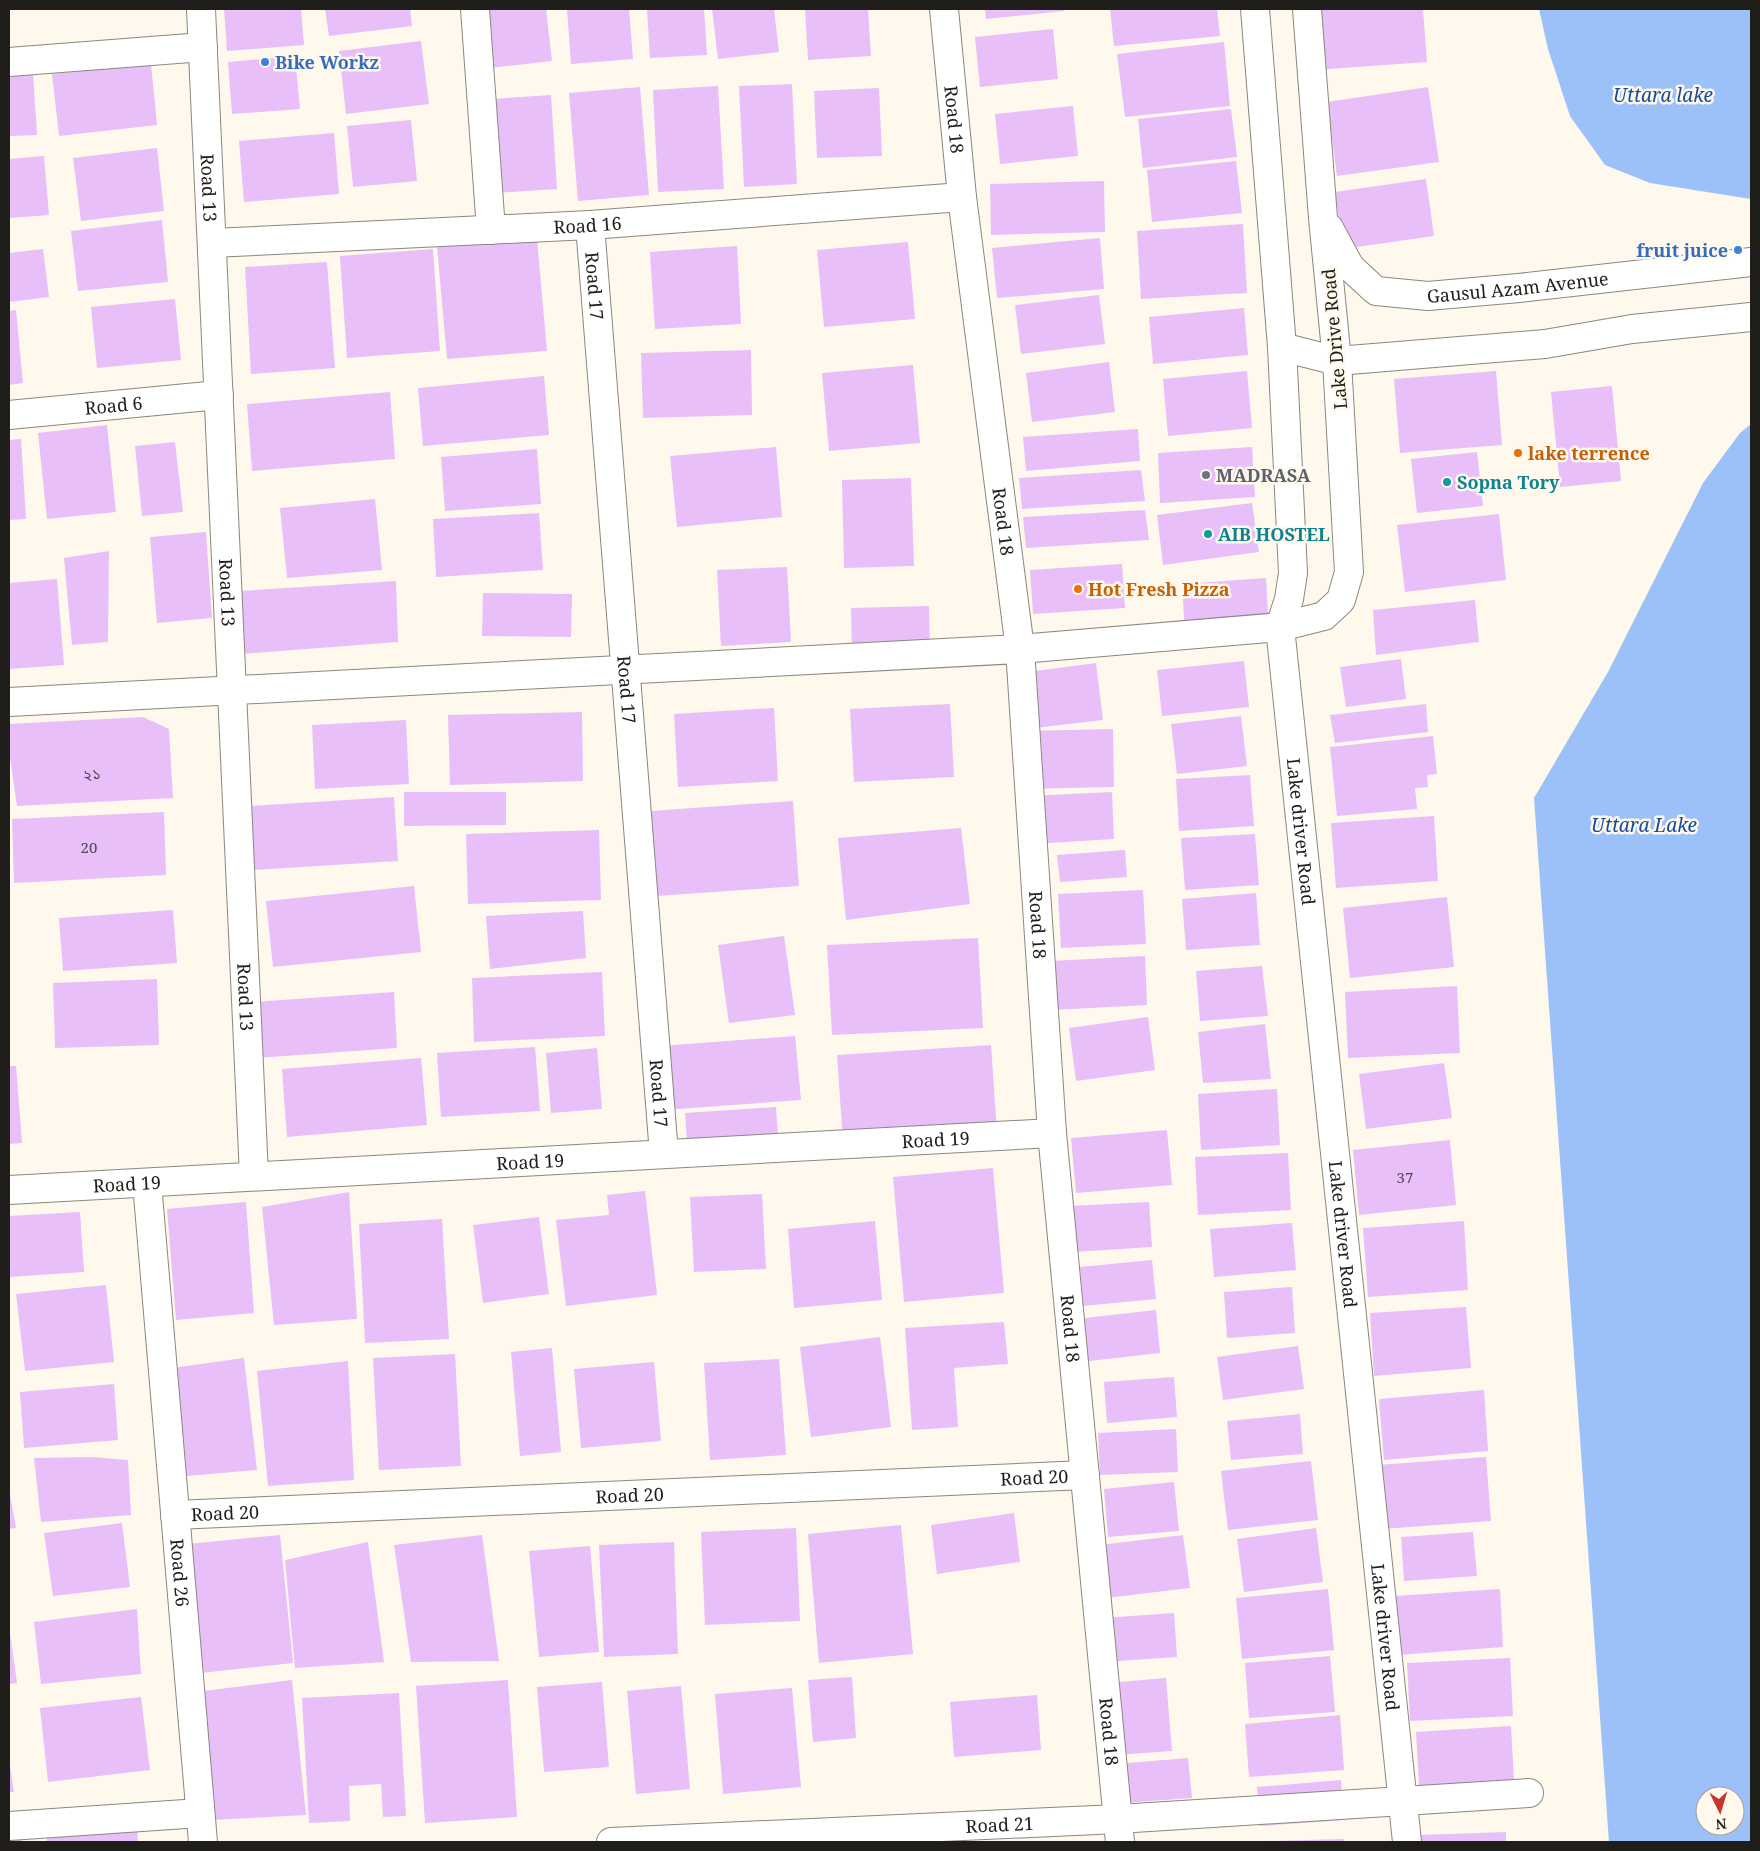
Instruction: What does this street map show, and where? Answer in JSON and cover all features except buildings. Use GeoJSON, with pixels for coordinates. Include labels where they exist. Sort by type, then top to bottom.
{"type":"FeatureCollection","features":[{"type":"Feature","properties":{"kind":"street","name":"Road 13"},"geometry":{"type":"LineString","coordinates":[[201,9],[254,1176]]}},
{"type":"Feature","properties":{"kind":"street"},"geometry":{"type":"LineString","coordinates":[[475,9],[491,230]]}},
{"type":"Feature","properties":{"kind":"street","name":"Road 18"},"geometry":{"type":"LineString","coordinates":[[944,9],[962,197],[1020,649],[1052,1134],[1119,1831]]}},
{"type":"Feature","properties":{"kind":"street"},"geometry":{"type":"LineString","coordinates":[[1255,9],[1282,347],[1293,573],[1289,599],[1280,627]]}},
{"type":"Feature","properties":{"kind":"street","name":"Lake Drive Road"},"geometry":{"type":"LineString","coordinates":[[9,702],[1020,649],[1280,627],[1324,616],[1341,600],[1350,572],[1338,361],[1323,218],[1307,9]]}},
{"type":"Feature","properties":{"kind":"street"},"geometry":{"type":"LineString","coordinates":[[9,62],[203,47]]}},
{"type":"Feature","properties":{"kind":"street","name":"Road 16"},"geometry":{"type":"LineString","coordinates":[[212,243],[590,225],[962,197]]}},
{"type":"Feature","properties":{"kind":"street","name":"Gausul Azam Avenue"},"geometry":{"type":"LineString","coordinates":[[1323,218],[1350,267],[1376,291],[1437,295],[1529,287],[1751,262]]}},
{"type":"Feature","properties":{"kind":"street","name":"Road 17"},"geometry":{"type":"LineString","coordinates":[[590,225],[664,1154]]}},
{"type":"Feature","properties":{"kind":"street"},"geometry":{"type":"LineString","coordinates":[[1282,347],[1338,361],[1545,344],[1632,330],[1751,317]]}},
{"type":"Feature","properties":{"kind":"street","name":"Road 6"},"geometry":{"type":"LineString","coordinates":[[9,415],[219,395]]}},
{"type":"Feature","properties":{"kind":"street","name":"Lake driver Road"},"geometry":{"type":"LineString","coordinates":[[1280,627],[1407,1842]]}},
{"type":"Feature","properties":{"kind":"street","name":"Road 19"},"geometry":{"type":"LineString","coordinates":[[9,1190],[1052,1134]]}},
{"type":"Feature","properties":{"kind":"street","name":"Road 26"},"geometry":{"type":"LineString","coordinates":[[147,1183],[203,1842]]}},
{"type":"Feature","properties":{"kind":"street","name":"Road 20"},"geometry":{"type":"LineString","coordinates":[[175,1515],[1085,1475]]}},
{"type":"Feature","properties":{"kind":"street","name":"Road 21"},"geometry":{"type":"LineString","coordinates":[[611,1842],[1119,1831],[1404,1802],[1529,1793]]}},
{"type":"Feature","properties":{"kind":"street"},"geometry":{"type":"LineString","coordinates":[[9,1826],[200,1813]]}},
{"type":"Feature","properties":{"kind":"water","name":"Uttara lake"},"geometry":{"type":"Polygon","coordinates":[[[1539,9],[1751,9],[1751,199],[1650,183],[1605,165],[1570,116],[1548,49],[1539,9]]]}},
{"type":"Feature","properties":{"kind":"water","name":"Uttara Lake"},"geometry":{"type":"Polygon","coordinates":[[[1751,424],[1751,1842],[1609,1842],[1534,798],[1608,672],[1703,483],[1740,433],[1751,424]]]}},
{"type":"Feature","properties":{"kind":"place","name":"Bike Workz"},"geometry":{"type":"Point","coordinates":[265,62]}},
{"type":"Feature","properties":{"kind":"place","name":"fruit juice"},"geometry":{"type":"Point","coordinates":[1738,250]}},
{"type":"Feature","properties":{"kind":"place","name":"lake terrence"},"geometry":{"type":"Point","coordinates":[1518,453]}},
{"type":"Feature","properties":{"kind":"place","name":"MADRASA"},"geometry":{"type":"Point","coordinates":[1206,475]}},
{"type":"Feature","properties":{"kind":"place","name":"Sopna Tory"},"geometry":{"type":"Point","coordinates":[1447,482]}},
{"type":"Feature","properties":{"kind":"place","name":"AIB HOSTEL"},"geometry":{"type":"Point","coordinates":[1208,534]}},
{"type":"Feature","properties":{"kind":"place","name":"Hot Fresh Pizza"},"geometry":{"type":"Point","coordinates":[1078,589]}}]}
